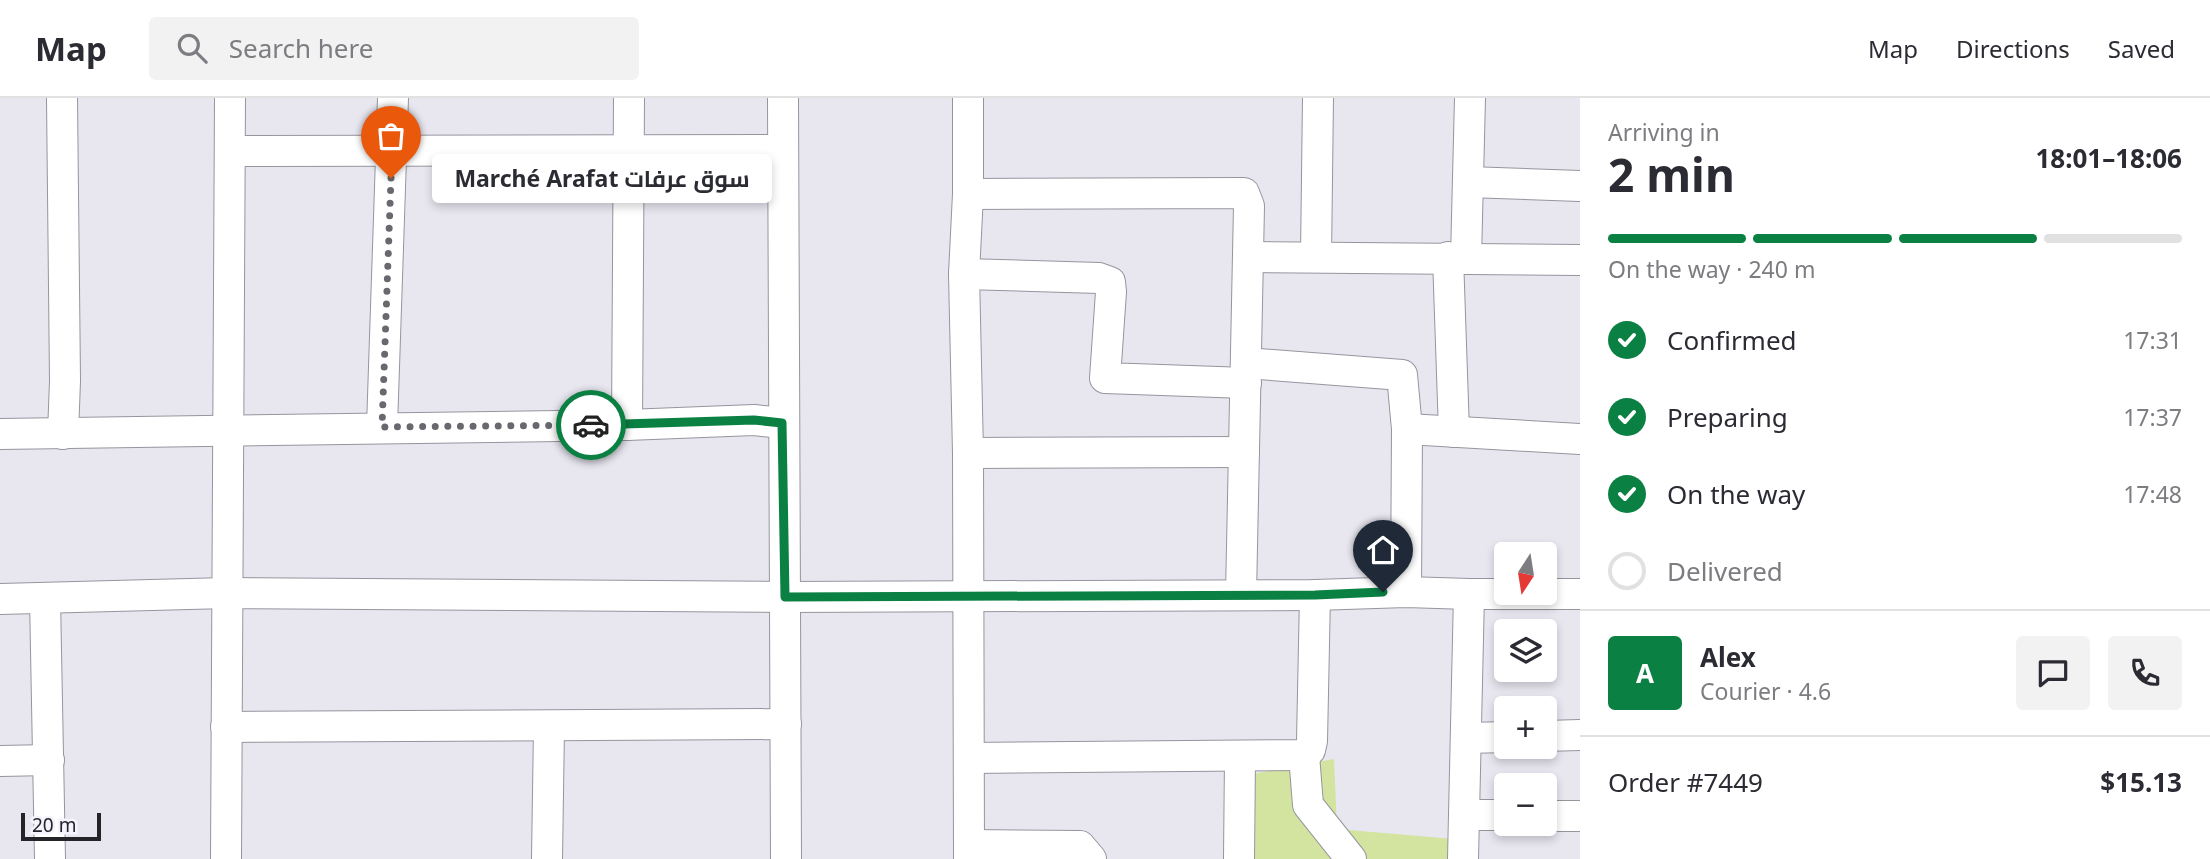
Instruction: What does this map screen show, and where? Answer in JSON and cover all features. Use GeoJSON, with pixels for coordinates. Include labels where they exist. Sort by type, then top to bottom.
{"type":"FeatureCollection","features":[{"type":"Feature","properties":{"kind":"street"},"geometry":{"type":"LineString","coordinates":[[62,98],[65,381],[63,434]]}},
{"type":"Feature","properties":{"kind":"street"},"geometry":{"type":"LineString","coordinates":[[226,859],[230,98]]}},
{"type":"Feature","properties":{"kind":"street"},"geometry":{"type":"LineString","coordinates":[[382,427],[393,98]]}},
{"type":"Feature","properties":{"kind":"street"},"geometry":{"type":"LineString","coordinates":[[628,425],[629,98]]}},
{"type":"Feature","properties":{"kind":"street"},"geometry":{"type":"LineString","coordinates":[[783,98],[782,423],[786,859]]}},
{"type":"Feature","properties":{"kind":"street"},"geometry":{"type":"LineString","coordinates":[[968,98],[968,194],[964,274],[968,453],[969,852],[1080,846],[1091,859]]}},
{"type":"Feature","properties":{"kind":"street"},"geometry":{"type":"LineString","coordinates":[[1316,257],[1318,98]]}},
{"type":"Feature","properties":{"kind":"street"},"geometry":{"type":"LineString","coordinates":[[1454,432],[1452,377],[1457,258],[1468,182],[1470,98]]}},
{"type":"Feature","properties":{"kind":"street"},"geometry":{"type":"LineString","coordinates":[[231,151],[783,150]]}},
{"type":"Feature","properties":{"kind":"street"},"geometry":{"type":"LineString","coordinates":[[1468,182],[1580,186]]}},
{"type":"Feature","properties":{"kind":"street"},"geometry":{"type":"LineString","coordinates":[[968,194],[1244,193],[1249,206],[1241,595]]}},
{"type":"Feature","properties":{"kind":"street"},"geometry":{"type":"LineString","coordinates":[[1248,257],[1580,260]]}},
{"type":"Feature","properties":{"kind":"street"},"geometry":{"type":"LineString","coordinates":[[964,274],[1099,278],[1110,282],[1105,378],[1246,373],[1452,377]]}},
{"type":"Feature","properties":{"kind":"street"},"geometry":{"type":"LineString","coordinates":[[1402,375],[1407,429],[1406,592]]}},
{"type":"Feature","properties":{"kind":"street"},"geometry":{"type":"LineString","coordinates":[[0,434],[628,425],[754,420],[782,423]]}},
{"type":"Feature","properties":{"kind":"street"},"geometry":{"type":"LineString","coordinates":[[1407,429],[1580,439]]}},
{"type":"Feature","properties":{"kind":"street"},"geometry":{"type":"LineString","coordinates":[[968,453],[1244,452]]}},
{"type":"Feature","properties":{"kind":"street"},"geometry":{"type":"LineString","coordinates":[[0,599],[227,593],[785,597],[1315,595],[1406,592],[1580,594]]}},
{"type":"Feature","properties":{"kind":"street"},"geometry":{"type":"LineString","coordinates":[[1463,859],[1469,594]]}},
{"type":"Feature","properties":{"kind":"street"},"geometry":{"type":"LineString","coordinates":[[969,758],[1240,758],[1304,755],[1310,750],[1312,741],[1315,595]]}},
{"type":"Feature","properties":{"kind":"street"},"geometry":{"type":"LineString","coordinates":[[45,597],[50,859]]}},
{"type":"Feature","properties":{"kind":"street"},"geometry":{"type":"LineString","coordinates":[[226,727],[786,724]]}},
{"type":"Feature","properties":{"kind":"street"},"geometry":{"type":"LineString","coordinates":[[547,859],[549,727]]}},
{"type":"Feature","properties":{"kind":"street"},"geometry":{"type":"LineString","coordinates":[[1557,736],[1580,735]]}},
{"type":"Feature","properties":{"kind":"street"},"geometry":{"type":"LineString","coordinates":[[1466,737],[1494,737]]}},
{"type":"Feature","properties":{"kind":"street"},"geometry":{"type":"LineString","coordinates":[[1304,755],[1308,804],[1350,859]]}},
{"type":"Feature","properties":{"kind":"street"},"geometry":{"type":"LineString","coordinates":[[1239,859],[1240,758]]}},
{"type":"Feature","properties":{"kind":"street"},"geometry":{"type":"LineString","coordinates":[[0,761],[49,760]]}},
{"type":"Feature","properties":{"kind":"street"},"geometry":{"type":"LineString","coordinates":[[1464,815],[1494,815]]}},
{"type":"Feature","properties":{"kind":"street"},"geometry":{"type":"LineString","coordinates":[[1557,816],[1580,816]]}},
{"type":"Feature","properties":{"kind":"green space"},"geometry":{"type":"Polygon","coordinates":[[[1334,759],[1337,829],[1454,839],[1455,859],[1254,859],[1253,774],[1334,759]]]}},
{"type":"Feature","properties":{"kind":"way so far"},"geometry":{"type":"LineString","coordinates":[[391,178],[382,427],[591,425]]}},
{"type":"Feature","properties":{"kind":"place","name":"Marché Arafat سوق عرفات"},"geometry":{"type":"Point","coordinates":[391,178]}},
{"type":"Feature","properties":{"kind":"route"},"geometry":{"type":"LineString","coordinates":[[591,425],[754,420],[782,423],[785,597],[1315,595],[1383,592]]}}]}
